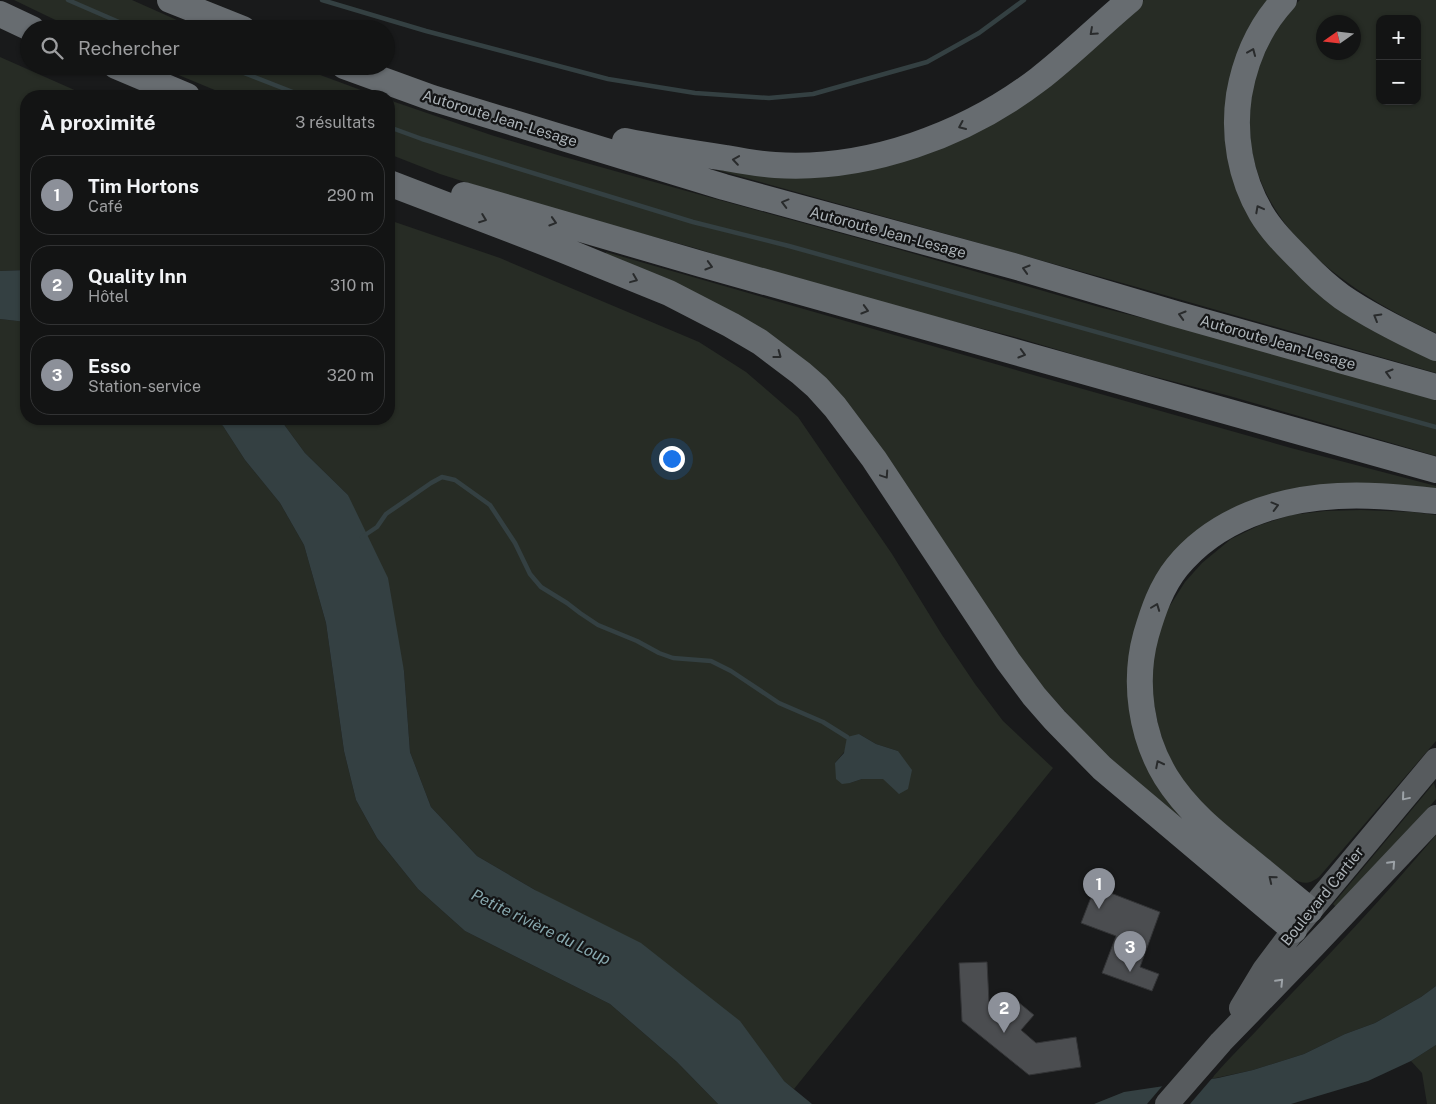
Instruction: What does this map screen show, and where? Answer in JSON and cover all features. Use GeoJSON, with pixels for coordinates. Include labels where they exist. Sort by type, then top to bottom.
{"type":"FeatureCollection","features":[{"type":"Feature","properties":{"kind":"highway"},"geometry":{"type":"LineString","coordinates":[[170,0],[220,20]]}},
{"type":"Feature","properties":{"kind":"highway"},"geometry":{"type":"LineString","coordinates":[[432,98],[674,151],[774,165],[813,166],[892,152],[936,138],[972,122],[1038,80],[1130,0]]}},
{"type":"Feature","properties":{"kind":"highway"},"geometry":{"type":"LineString","coordinates":[[1284,0],[1276,9],[1254,47],[1242,79],[1239,97],[1236,128],[1239,154],[1252,194],[1260,212],[1273,230],[1314,274],[1350,302],[1380,320],[1436,348]]}},
{"type":"Feature","properties":{"kind":"highway"},"geometry":{"type":"LineString","coordinates":[[0,14],[20,23]]}},
{"type":"Feature","properties":{"kind":"highway"},"geometry":{"type":"LineString","coordinates":[[137,75],[173,90]]}},
{"type":"Feature","properties":{"kind":"highway","name":"Autoroute Jean-Lesage"},"geometry":{"type":"LineString","coordinates":[[369,75],[432,98],[724,187],[1017,267],[1176,314],[1436,386]]}},
{"type":"Feature","properties":{"kind":"highway"},"geometry":{"type":"LineString","coordinates":[[395,174],[620,241],[1436,470]]}},
{"type":"Feature","properties":{"kind":"highway"},"geometry":{"type":"LineString","coordinates":[[395,185],[669,293],[760,342],[801,373],[835,407],[874,459],[1008,661],[1055,720],[1102,768],[1302,920]]}},
{"type":"Feature","properties":{"kind":"highway"},"geometry":{"type":"LineString","coordinates":[[1302,920],[1193,812],[1166,777],[1156,759],[1147,736],[1141,700],[1140,670],[1143,646],[1156,604],[1178,567],[1203,542],[1238,519],[1258,511],[1282,504],[1338,496],[1396,497],[1436,501]]}},
{"type":"Feature","properties":{"kind":"main road","name":"Boulevard Cartier"},"geometry":{"type":"LineString","coordinates":[[1221,1042],[1264,970],[1302,920],[1436,760]]}},
{"type":"Feature","properties":{"kind":"main road","name":"Boulevard Cartier"},"geometry":{"type":"LineString","coordinates":[[1167,1104],[1221,1042],[1436,817]]}},
{"type":"Feature","properties":{"kind":"main road"},"geometry":{"type":"LineString","coordinates":[[1302,920],[1331,928]]}},
{"type":"Feature","properties":{"kind":"main road"},"geometry":{"type":"LineString","coordinates":[[1302,920],[1314,946]]}},
{"type":"Feature","properties":{"kind":"shaded area"},"geometry":{"type":"Polygon","coordinates":[[[14,0],[132,0],[177,20],[55,20],[14,0]]]}},
{"type":"Feature","properties":{"kind":"shaded area"},"geometry":{"type":"Polygon","coordinates":[[[1144,0],[1271,0],[1247,37],[1253,216],[1436,355],[1436,373],[717,170],[719,164],[853,171],[1094,44],[1144,0]]]}},
{"type":"Feature","properties":{"kind":"shaded area"},"geometry":{"type":"Polygon","coordinates":[[[1300,0],[1436,0],[1436,333],[1400,315],[1365,294],[1331,270],[1302,243],[1277,212],[1259,177],[1250,139],[1251,96],[1258,67],[1283,19],[1300,0]]]}},
{"type":"Feature","properties":{"kind":"shaded area"},"geometry":{"type":"Polygon","coordinates":[[[0,57],[20,66],[20,75],[41,75],[74,90],[20,90],[20,270],[0,271],[0,57]]]}},
{"type":"Feature","properties":{"kind":"shaded area"},"geometry":{"type":"Polygon","coordinates":[[[179,75],[320,75],[361,90],[215,90],[179,75]]]}},
{"type":"Feature","properties":{"kind":"shaded area"},"geometry":{"type":"Polygon","coordinates":[[[395,102],[491,135],[561,156],[1436,400],[1436,456],[1226,395],[1109,365],[1015,337],[893,306],[757,268],[695,248],[533,204],[440,174],[395,156],[395,102]]]}},
{"type":"Feature","properties":{"kind":"shaded area"},"geometry":{"type":"Polygon","coordinates":[[[395,222],[500,258],[699,342],[746,372],[798,417],[892,554],[975,684],[1003,721],[1053,768],[794,1089],[535,890],[477,856],[431,807],[410,752],[404,671],[348,495],[305,453],[284,425],[395,425],[395,222]],[[859,734],[835,763],[850,783],[862,779],[883,778],[899,793],[898,751],[876,744],[859,734]]]}},
{"type":"Feature","properties":{"kind":"shaded area"},"geometry":{"type":"Polygon","coordinates":[[[606,252],[1291,448],[1436,486],[1436,492],[1330,486],[1165,571],[1137,729],[1246,867],[1117,769],[1026,668],[849,408],[604,257],[606,252]]]}},
{"type":"Feature","properties":{"kind":"shaded area"},"geometry":{"type":"Polygon","coordinates":[[[0,319],[20,321],[20,425],[223,426],[245,460],[280,503],[304,545],[326,623],[344,751],[356,800],[377,838],[418,889],[465,931],[610,1004],[677,1062],[718,1104],[0,1104],[0,319]]]}},
{"type":"Feature","properties":{"kind":"shaded area"},"geometry":{"type":"Polygon","coordinates":[[[1361,510],[1436,515],[1436,741],[1319,877],[1312,881],[1302,882],[1291,878],[1207,810],[1184,783],[1169,758],[1159,729],[1153,699],[1152,672],[1155,645],[1164,615],[1185,582],[1202,563],[1231,539],[1260,525],[1291,515],[1325,511],[1361,510]]]}},
{"type":"Feature","properties":{"kind":"shaded area"},"geometry":{"type":"Polygon","coordinates":[[[1434,783],[1436,799],[1394,848],[1336,907],[1333,904],[1434,783]]]}},
{"type":"Feature","properties":{"kind":"shaded area"},"geometry":{"type":"Polygon","coordinates":[[[1436,835],[1436,986],[1421,997],[1375,1023],[1345,1034],[1304,1054],[1253,1070],[1211,1079],[1355,926],[1436,835]]]}},
{"type":"Feature","properties":{"kind":"shaded area"},"geometry":{"type":"Polygon","coordinates":[[[1436,1045],[1436,1104],[1427,1104],[1422,1073],[1411,1061],[1436,1045]]]}},
{"type":"Feature","properties":{"kind":"water"},"geometry":{"type":"Polygon","coordinates":[[[20,270],[20,321],[0,319],[0,271],[20,270]]]}},
{"type":"Feature","properties":{"kind":"water","name":"Petite rivière du Loup"},"geometry":{"type":"Polygon","coordinates":[[[284,425],[305,453],[348,495],[388,578],[404,671],[410,752],[431,807],[477,856],[535,890],[641,943],[740,1021],[784,1081],[812,1104],[718,1104],[677,1062],[610,1004],[465,931],[418,889],[377,838],[356,800],[344,751],[326,623],[304,545],[280,503],[245,460],[223,426],[284,425]]]}},
{"type":"Feature","properties":{"kind":"water"},"geometry":{"type":"Polygon","coordinates":[[[859,734],[876,744],[898,751],[912,770],[908,789],[899,794],[883,779],[862,779],[842,784],[836,779],[835,763],[844,753],[847,737],[859,734]]]}},
{"type":"Feature","properties":{"kind":"water"},"geometry":{"type":"Polygon","coordinates":[[[1436,986],[1436,1045],[1411,1061],[1368,1081],[1291,1104],[1094,1104],[1124,1092],[1218,1078],[1253,1070],[1304,1054],[1345,1034],[1375,1023],[1421,997],[1436,986]]]}},
{"type":"Feature","properties":{"kind":"pier"},"geometry":{"type":"Polygon","coordinates":[[[1214,1076],[1190,1104],[1147,1104],[1164,1084],[1214,1076]]]}},
{"type":"Feature","properties":{"kind":"building"},"geometry":{"type":"Polygon","coordinates":[[[1095,887],[1160,912],[1140,967],[1159,974],[1152,991],[1102,973],[1116,936],[1081,923],[1095,887]]]}},
{"type":"Feature","properties":{"kind":"building"},"geometry":{"type":"Polygon","coordinates":[[[987,962],[989,1002],[1005,1015],[1017,1001],[1034,1015],[1021,1030],[1036,1043],[1076,1037],[1081,1067],[1029,1075],[962,1021],[959,963],[987,962]]]}},
{"type":"Feature","properties":{"kind":"waterway"},"geometry":{"type":"LineString","coordinates":[[68,0],[114,20]]}},
{"type":"Feature","properties":{"kind":"waterway"},"geometry":{"type":"LineString","coordinates":[[322,0],[389,20]]}},
{"type":"Feature","properties":{"kind":"waterway"},"geometry":{"type":"LineString","coordinates":[[395,22],[608,79],[695,93],[769,98],[813,94],[927,62],[979,33],[1024,0]]}},
{"type":"Feature","properties":{"kind":"waterway"},"geometry":{"type":"LineString","coordinates":[[249,75],[288,90]]}},
{"type":"Feature","properties":{"kind":"waterway"},"geometry":{"type":"LineString","coordinates":[[395,129],[693,222],[789,246],[1436,427]]}},
{"type":"Feature","properties":{"kind":"waterway"},"geometry":{"type":"LineString","coordinates":[[362,537],[377,527],[386,514],[431,483],[442,477],[455,480],[490,505],[515,543],[530,574],[541,587],[598,625],[673,658],[711,661],[731,671],[779,703],[823,722],[847,737]]}},
{"type":"Feature","properties":{"kind":"place","name":"Tim Hortons"},"geometry":{"type":"Point","coordinates":[1099,909]}},
{"type":"Feature","properties":{"kind":"place","name":"Esso"},"geometry":{"type":"Point","coordinates":[1130,972]}},
{"type":"Feature","properties":{"kind":"place","name":"Quality Inn"},"geometry":{"type":"Point","coordinates":[1004,1033]}}]}
